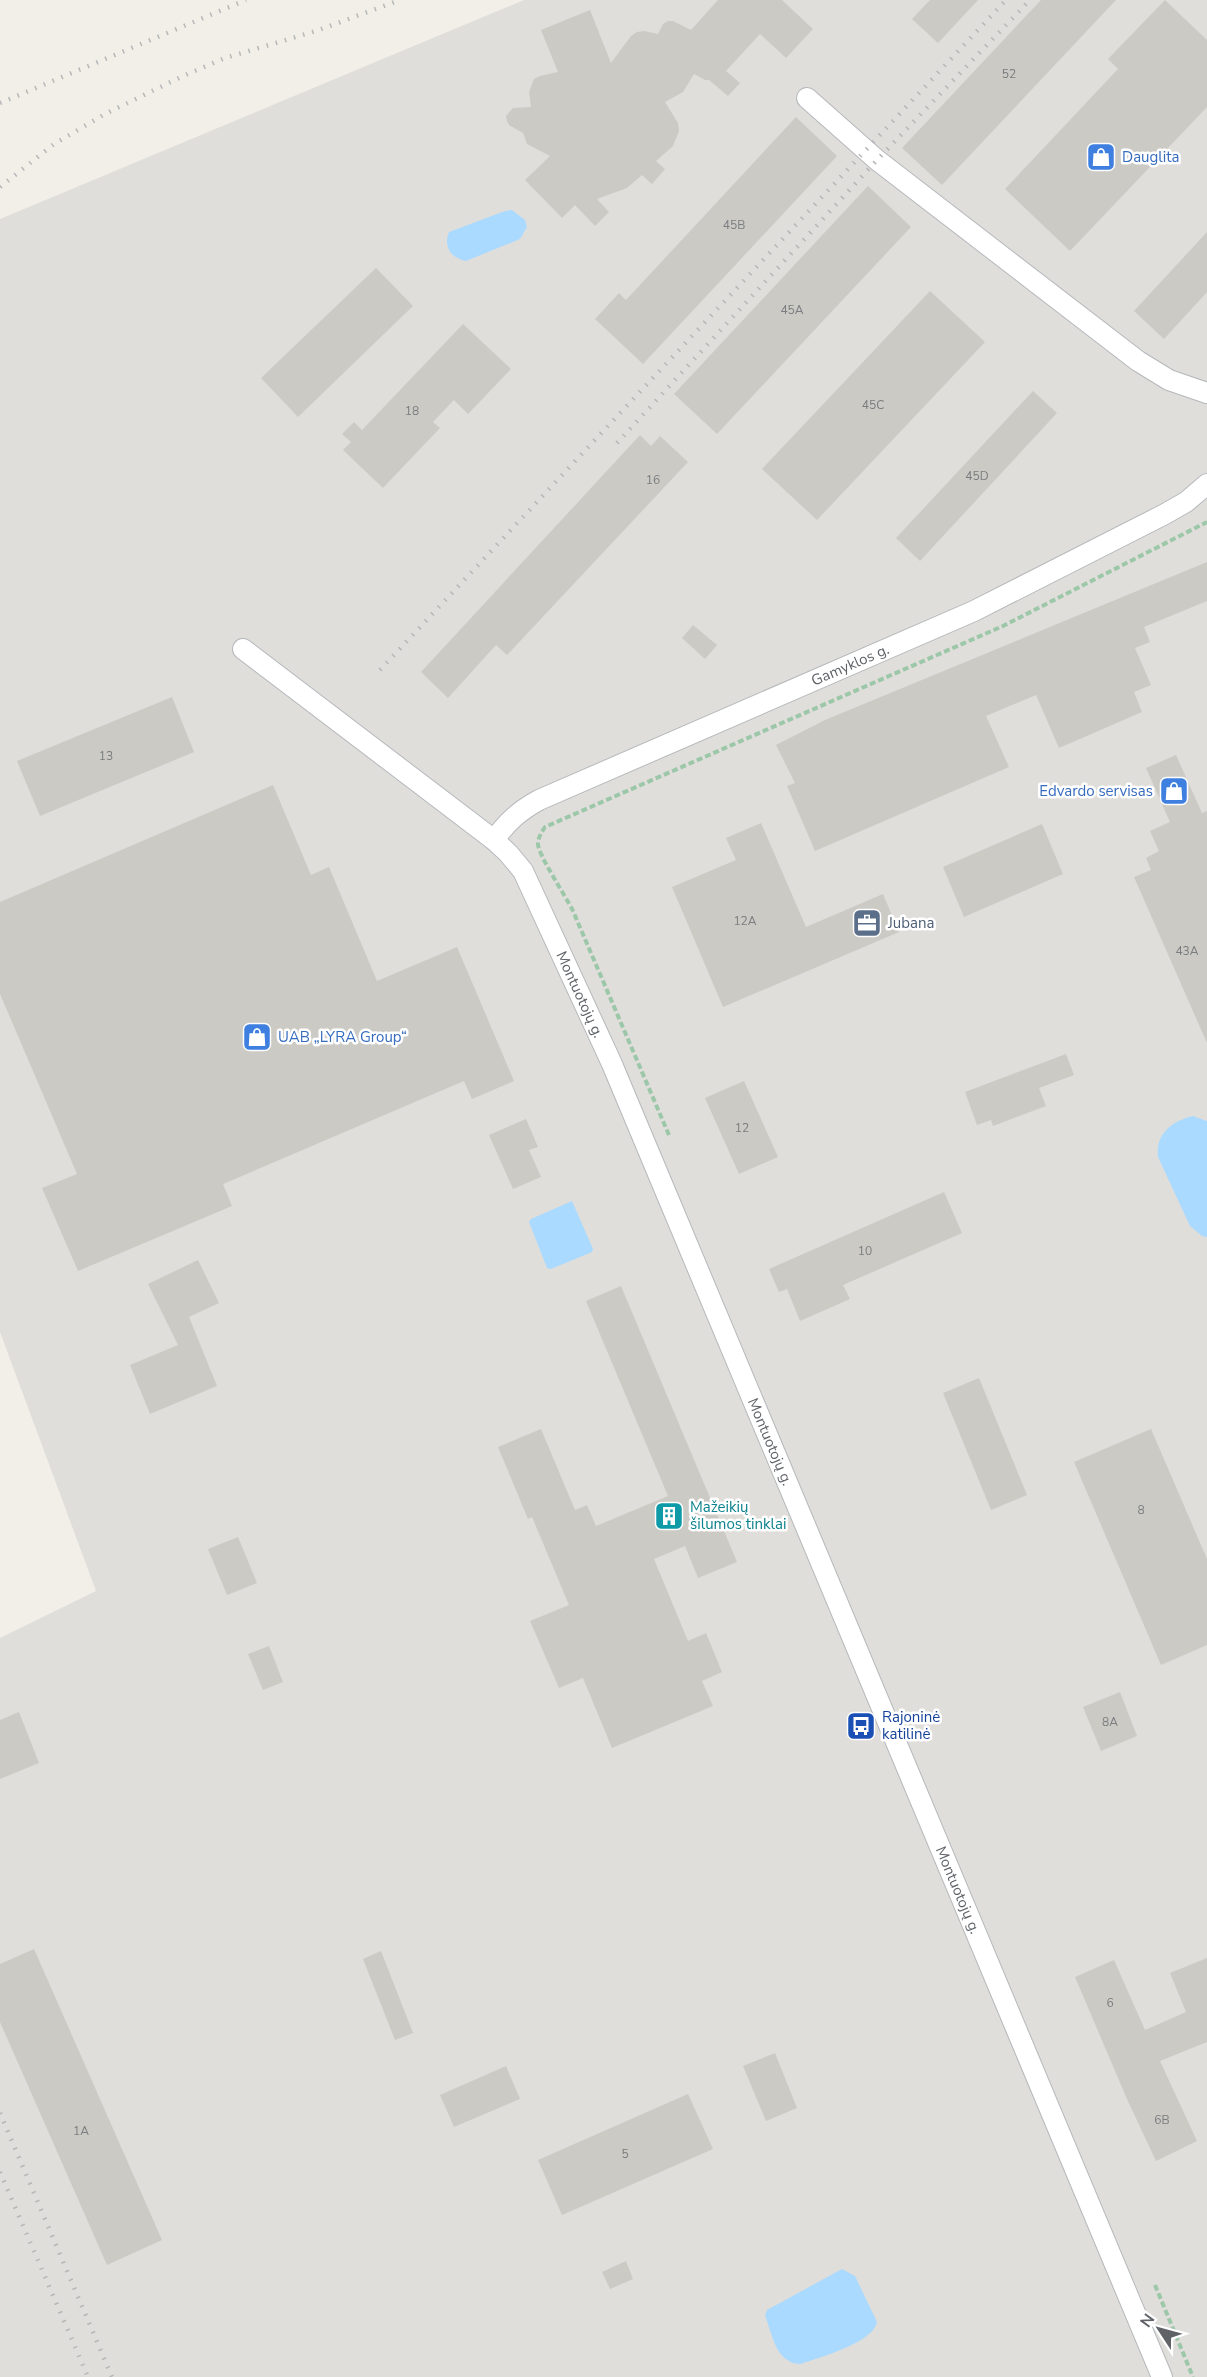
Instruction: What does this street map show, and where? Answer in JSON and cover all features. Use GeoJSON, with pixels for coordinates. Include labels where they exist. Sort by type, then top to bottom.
{"type":"FeatureCollection","features":[{"type":"Feature","properties":{"kind":"street"},"geometry":{"type":"LineString","coordinates":[[807,98],[877,160],[1138,361],[1169,380],[1207,393]]}},
{"type":"Feature","properties":{"kind":"street","name":"Gamyklos g."},"geometry":{"type":"LineString","coordinates":[[494,840],[507,822],[523,808],[539,800],[974,611],[1165,514],[1186,502],[1207,484]]}},
{"type":"Feature","properties":{"kind":"street","name":"Montuotojų g."},"geometry":{"type":"LineString","coordinates":[[243,649],[494,840],[523,871],[612,1064],[1162,2377]]}},
{"type":"Feature","properties":{"kind":"path"},"geometry":{"type":"LineString","coordinates":[[669,1135],[573,911],[562,888],[540,854],[539,836],[545,827],[1003,626],[1207,522]]}},
{"type":"Feature","properties":{"kind":"path"},"geometry":{"type":"LineString","coordinates":[[1155,2285],[1193,2377]]}},
{"type":"Feature","properties":{"kind":"shaded area"},"geometry":{"type":"Polygon","coordinates":[[[524,0],[1207,0],[1207,2377],[0,2377],[0,1638],[96,1591],[0,1332],[0,219],[524,0]]]}},
{"type":"Feature","properties":{"kind":"water"},"geometry":{"type":"Polygon","coordinates":[[[512,210],[525,220],[527,227],[520,239],[466,261],[452,254],[447,242],[449,232],[512,210]]]}},
{"type":"Feature","properties":{"kind":"water"},"geometry":{"type":"Polygon","coordinates":[[[1193,1116],[1207,1121],[1207,1237],[1202,1236],[1190,1226],[1158,1157],[1159,1142],[1166,1130],[1178,1121],[1193,1116]]]}},
{"type":"Feature","properties":{"kind":"water"},"geometry":{"type":"Polygon","coordinates":[[[572,1201],[593,1249],[592,1252],[551,1269],[547,1268],[529,1222],[531,1219],[572,1201]]]}},
{"type":"Feature","properties":{"kind":"water"},"geometry":{"type":"Polygon","coordinates":[[[842,2269],[855,2276],[877,2322],[873,2330],[845,2348],[801,2364],[793,2363],[780,2354],[776,2347],[765,2315],[767,2310],[842,2269]]]}},
{"type":"Feature","properties":{"kind":"building"},"geometry":{"type":"Polygon","coordinates":[[[718,0],[782,0],[813,29],[786,58],[760,34],[726,71],[740,83],[728,96],[709,80],[694,74],[683,92],[665,102],[678,123],[679,131],[673,146],[656,161],[665,169],[652,184],[642,175],[627,188],[597,199],[609,212],[595,226],[575,205],[562,218],[525,180],[550,156],[527,144],[523,133],[509,125],[506,116],[513,108],[531,107],[529,92],[534,79],[558,72],[541,30],[590,10],[611,63],[631,36],[637,32],[658,34],[663,24],[668,21],[673,21],[691,30],[718,0]]]}},
{"type":"Feature","properties":{"kind":"building"},"geometry":{"type":"Polygon","coordinates":[[[930,0],[978,0],[938,43],[912,19],[930,0]]]}},
{"type":"Feature","properties":{"kind":"building"},"geometry":{"type":"Polygon","coordinates":[[[1041,0],[1116,0],[942,185],[902,148],[1041,0]]]}},
{"type":"Feature","properties":{"kind":"building"},"geometry":{"type":"Polygon","coordinates":[[[1165,0],[1207,40],[1207,107],[1070,251],[1005,189],[1118,69],[1108,59],[1165,0]]]}},
{"type":"Feature","properties":{"kind":"building"},"geometry":{"type":"Polygon","coordinates":[[[796,117],[837,156],[643,364],[595,319],[619,293],[626,300],[796,117]]]}},
{"type":"Feature","properties":{"kind":"building"},"geometry":{"type":"Polygon","coordinates":[[[868,186],[911,227],[717,434],[674,394],[868,186]]]}},
{"type":"Feature","properties":{"kind":"building"},"geometry":{"type":"Polygon","coordinates":[[[1207,232],[1207,292],[1164,339],[1134,311],[1207,232]]]}},
{"type":"Feature","properties":{"kind":"building"},"geometry":{"type":"Polygon","coordinates":[[[376,268],[413,306],[298,417],[261,378],[376,268]]]}},
{"type":"Feature","properties":{"kind":"building"},"geometry":{"type":"Polygon","coordinates":[[[930,291],[985,342],[817,520],[762,469],[930,291]]]}},
{"type":"Feature","properties":{"kind":"building"},"geometry":{"type":"Polygon","coordinates":[[[463,324],[511,369],[468,414],[454,400],[433,422],[440,428],[383,488],[343,450],[351,442],[342,434],[354,422],[362,430],[463,324]]]}},
{"type":"Feature","properties":{"kind":"building"},"geometry":{"type":"Polygon","coordinates":[[[1033,391],[1057,413],[920,561],[896,538],[1033,391]]]}},
{"type":"Feature","properties":{"kind":"building"},"geometry":{"type":"Polygon","coordinates":[[[640,435],[651,446],[660,436],[688,462],[507,655],[496,645],[448,698],[421,672],[640,435]]]}},
{"type":"Feature","properties":{"kind":"building"},"geometry":{"type":"Polygon","coordinates":[[[1207,562],[1207,601],[1144,627],[1150,642],[1135,648],[1151,685],[1134,692],[1142,712],[1059,748],[1036,695],[986,716],[1009,767],[815,851],[787,786],[795,783],[776,745],[825,720],[1207,562]]]}},
{"type":"Feature","properties":{"kind":"building"},"geometry":{"type":"Polygon","coordinates":[[[693,625],[717,645],[705,659],[682,638],[693,625]]]}},
{"type":"Feature","properties":{"kind":"building"},"geometry":{"type":"Polygon","coordinates":[[[172,697],[194,752],[40,816],[17,761],[172,697]]]}},
{"type":"Feature","properties":{"kind":"building"},"geometry":{"type":"Polygon","coordinates":[[[1176,755],[1202,813],[1207,811],[1207,1043],[1134,877],[1151,870],[1146,858],[1159,851],[1150,831],[1170,822],[1146,768],[1176,755]]]}},
{"type":"Feature","properties":{"kind":"building","name":"UAB „LYRA Group“"},"geometry":{"type":"Polygon","coordinates":[[[273,785],[311,875],[329,867],[377,981],[457,947],[514,1081],[472,1099],[464,1081],[223,1184],[232,1206],[78,1271],[42,1188],[77,1174],[0,994],[0,902],[273,785]]]}},
{"type":"Feature","properties":{"kind":"building"},"geometry":{"type":"Polygon","coordinates":[[[761,823],[806,927],[883,894],[899,932],[723,1007],[672,887],[736,860],[726,838],[761,823]]]}},
{"type":"Feature","properties":{"kind":"building"},"geometry":{"type":"Polygon","coordinates":[[[1042,824],[1063,874],[964,917],[943,867],[1042,824]]]}},
{"type":"Feature","properties":{"kind":"building"},"geometry":{"type":"Polygon","coordinates":[[[1066,1054],[1074,1075],[1039,1088],[1046,1106],[993,1126],[991,1120],[977,1125],[965,1092],[1066,1054]]]}},
{"type":"Feature","properties":{"kind":"building"},"geometry":{"type":"Polygon","coordinates":[[[744,1081],[778,1157],[739,1174],[705,1098],[744,1081]]]}},
{"type":"Feature","properties":{"kind":"building"},"geometry":{"type":"Polygon","coordinates":[[[526,1119],[538,1147],[529,1150],[541,1177],[513,1189],[489,1135],[526,1119]]]}},
{"type":"Feature","properties":{"kind":"building"},"geometry":{"type":"Polygon","coordinates":[[[944,1192],[962,1233],[843,1285],[850,1299],[800,1321],[787,1289],[779,1292],[769,1269],[944,1192]]]}},
{"type":"Feature","properties":{"kind":"building"},"geometry":{"type":"Polygon","coordinates":[[[198,1260],[219,1303],[189,1317],[217,1386],[150,1414],[130,1365],[178,1345],[148,1284],[198,1260]]]}},
{"type":"Feature","properties":{"kind":"building","name":"Mažeikių šilumos tinklai"},"geometry":{"type":"Polygon","coordinates":[[[621,1286],[737,1562],[698,1578],[685,1546],[654,1559],[688,1641],[706,1633],[722,1672],[702,1681],[713,1706],[612,1748],[583,1678],[559,1688],[530,1621],[569,1605],[532,1517],[528,1519],[498,1447],[541,1429],[575,1510],[587,1505],[596,1526],[668,1496],[586,1301],[621,1286]]]}},
{"type":"Feature","properties":{"kind":"building"},"geometry":{"type":"Polygon","coordinates":[[[979,1378],[1027,1495],[991,1510],[943,1393],[979,1378]]]}},
{"type":"Feature","properties":{"kind":"building"},"geometry":{"type":"Polygon","coordinates":[[[1151,1429],[1207,1559],[1207,1645],[1161,1665],[1074,1462],[1151,1429]]]}},
{"type":"Feature","properties":{"kind":"building"},"geometry":{"type":"Polygon","coordinates":[[[238,1537],[257,1583],[227,1595],[208,1549],[238,1537]]]}},
{"type":"Feature","properties":{"kind":"building"},"geometry":{"type":"Polygon","coordinates":[[[269,1646],[283,1682],[263,1690],[248,1654],[269,1646]]]}},
{"type":"Feature","properties":{"kind":"building"},"geometry":{"type":"Polygon","coordinates":[[[1120,1692],[1137,1736],[1101,1751],[1083,1707],[1120,1692]]]}},
{"type":"Feature","properties":{"kind":"building"},"geometry":{"type":"Polygon","coordinates":[[[19,1712],[39,1763],[0,1779],[0,1720],[19,1712]]]}},
{"type":"Feature","properties":{"kind":"building"},"geometry":{"type":"Polygon","coordinates":[[[34,1949],[162,2240],[107,2265],[0,2022],[0,1964],[34,1949]]]}},
{"type":"Feature","properties":{"kind":"building"},"geometry":{"type":"Polygon","coordinates":[[[381,1951],[413,2033],[395,2040],[363,1959],[381,1951]]]}},
{"type":"Feature","properties":{"kind":"building"},"geometry":{"type":"Polygon","coordinates":[[[1207,1958],[1207,2042],[1160,2061],[1197,2141],[1156,2161],[1075,1977],[1114,1960],[1145,2030],[1186,2012],[1170,1973],[1207,1958]]]}},
{"type":"Feature","properties":{"kind":"building"},"geometry":{"type":"Polygon","coordinates":[[[775,2053],[797,2108],[766,2121],[743,2066],[775,2053]]]}},
{"type":"Feature","properties":{"kind":"building"},"geometry":{"type":"Polygon","coordinates":[[[506,2066],[520,2099],[454,2127],[440,2095],[506,2066]]]}},
{"type":"Feature","properties":{"kind":"building"},"geometry":{"type":"Polygon","coordinates":[[[688,2094],[713,2149],[562,2215],[538,2160],[688,2094]]]}},
{"type":"Feature","properties":{"kind":"building"},"geometry":{"type":"Polygon","coordinates":[[[626,2261],[633,2279],[610,2289],[602,2272],[626,2261]]]}},
{"type":"Feature","properties":{"kind":"railway"},"geometry":{"type":"LineString","coordinates":[[0,103],[246,0]]}},
{"type":"Feature","properties":{"kind":"railway"},"geometry":{"type":"LineString","coordinates":[[0,187],[54,144],[105,114],[183,76],[225,58],[316,31],[400,0]]}},
{"type":"Feature","properties":{"kind":"railway"},"geometry":{"type":"LineString","coordinates":[[380,670],[1006,0]]}},
{"type":"Feature","properties":{"kind":"railway"},"geometry":{"type":"LineString","coordinates":[[617,443],[877,160],[1030,0]]}},
{"type":"Feature","properties":{"kind":"railway"},"geometry":{"type":"LineString","coordinates":[[0,2113],[112,2377]]}},
{"type":"Feature","properties":{"kind":"railway"},"geometry":{"type":"LineString","coordinates":[[0,2172],[88,2377]]}},
{"type":"Feature","properties":{"kind":"place","name":"Dauglita"},"geometry":{"type":"Point","coordinates":[1101,157]}},
{"type":"Feature","properties":{"kind":"place","name":"Edvardo servisas"},"geometry":{"type":"Point","coordinates":[1174,791]}},
{"type":"Feature","properties":{"kind":"place","name":"Jubana"},"geometry":{"type":"Point","coordinates":[867,923]}},
{"type":"Feature","properties":{"kind":"place","name":"UAB „LYRA Group“"},"geometry":{"type":"Point","coordinates":[257,1037]}},
{"type":"Feature","properties":{"kind":"place","name":"Mažeikių šilumos tinklai"},"geometry":{"type":"Point","coordinates":[669,1516]}},
{"type":"Feature","properties":{"kind":"place","name":"Rajoninė katilinė"},"geometry":{"type":"Point","coordinates":[861,1726]}}]}
